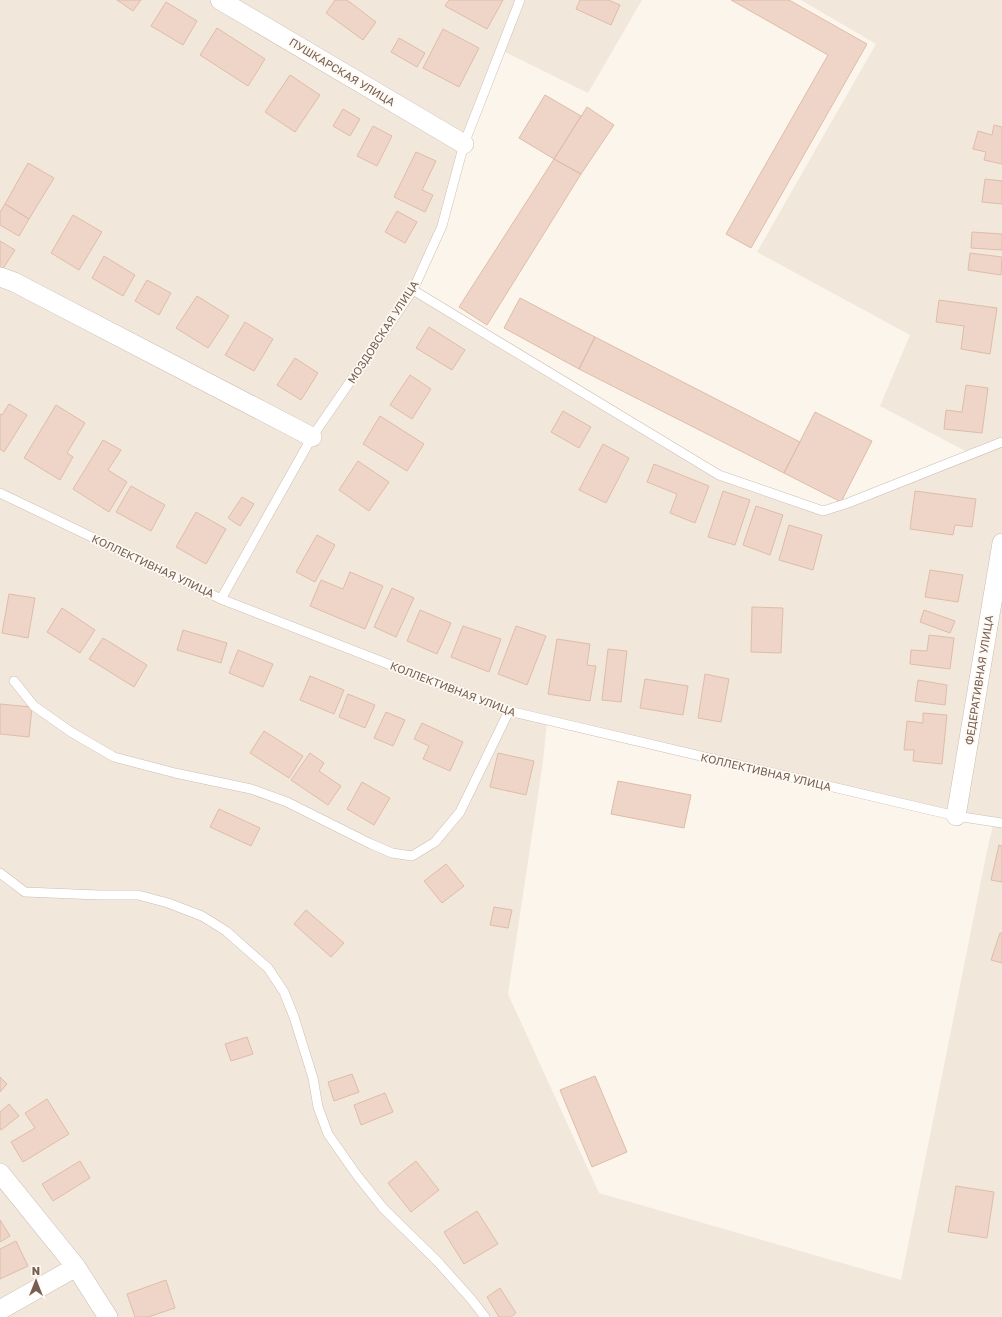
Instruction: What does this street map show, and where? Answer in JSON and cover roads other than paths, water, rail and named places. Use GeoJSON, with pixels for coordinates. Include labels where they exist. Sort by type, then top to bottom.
{"type":"FeatureCollection","features":[{"type":"Feature","properties":{"kind":"street","name":"ПУШКАРСКАЯ УЛИЦА"},"geometry":{"type":"LineString","coordinates":[[220,0],[464,144]]}},
{"type":"Feature","properties":{"kind":"street"},"geometry":{"type":"LineString","coordinates":[[0,277],[14,282],[312,437]]}},
{"type":"Feature","properties":{"kind":"street","name":"ФЕДЕРАТИВНАЯ УЛИЦА"},"geometry":{"type":"LineString","coordinates":[[956,816],[1002,544]]}},
{"type":"Feature","properties":{"kind":"street"},"geometry":{"type":"LineString","coordinates":[[0,1173],[76,1267],[108,1317]]}},
{"type":"Feature","properties":{"kind":"street"},"geometry":{"type":"LineString","coordinates":[[0,1310],[76,1267]]}},
{"type":"Feature","properties":{"kind":"lane","name":"МОЗДОВСКАЯ УЛИЦА"},"geometry":{"type":"LineString","coordinates":[[221,599],[312,437],[413,290],[442,226],[464,144],[520,0]]}},
{"type":"Feature","properties":{"kind":"lane"},"geometry":{"type":"LineString","coordinates":[[413,290],[719,475],[823,510],[848,503],[1002,442]]}},
{"type":"Feature","properties":{"kind":"lane","name":"КОЛЛЕКТИВНАЯ УЛИЦА"},"geometry":{"type":"LineString","coordinates":[[0,493],[221,599],[509,711],[956,816],[1002,823]]}},
{"type":"Feature","properties":{"kind":"lane"},"geometry":{"type":"LineString","coordinates":[[14,681],[34,706],[71,732],[114,757],[175,773],[251,789],[287,802],[392,853],[412,856],[435,842],[460,812],[509,711]]}},
{"type":"Feature","properties":{"kind":"lane"},"geometry":{"type":"LineString","coordinates":[[0,873],[25,892],[138,895],[168,903],[202,916],[220,927],[268,968],[284,992],[294,1017],[313,1078],[318,1107],[328,1134],[356,1174],[383,1208],[438,1262],[485,1317]]}}]}
